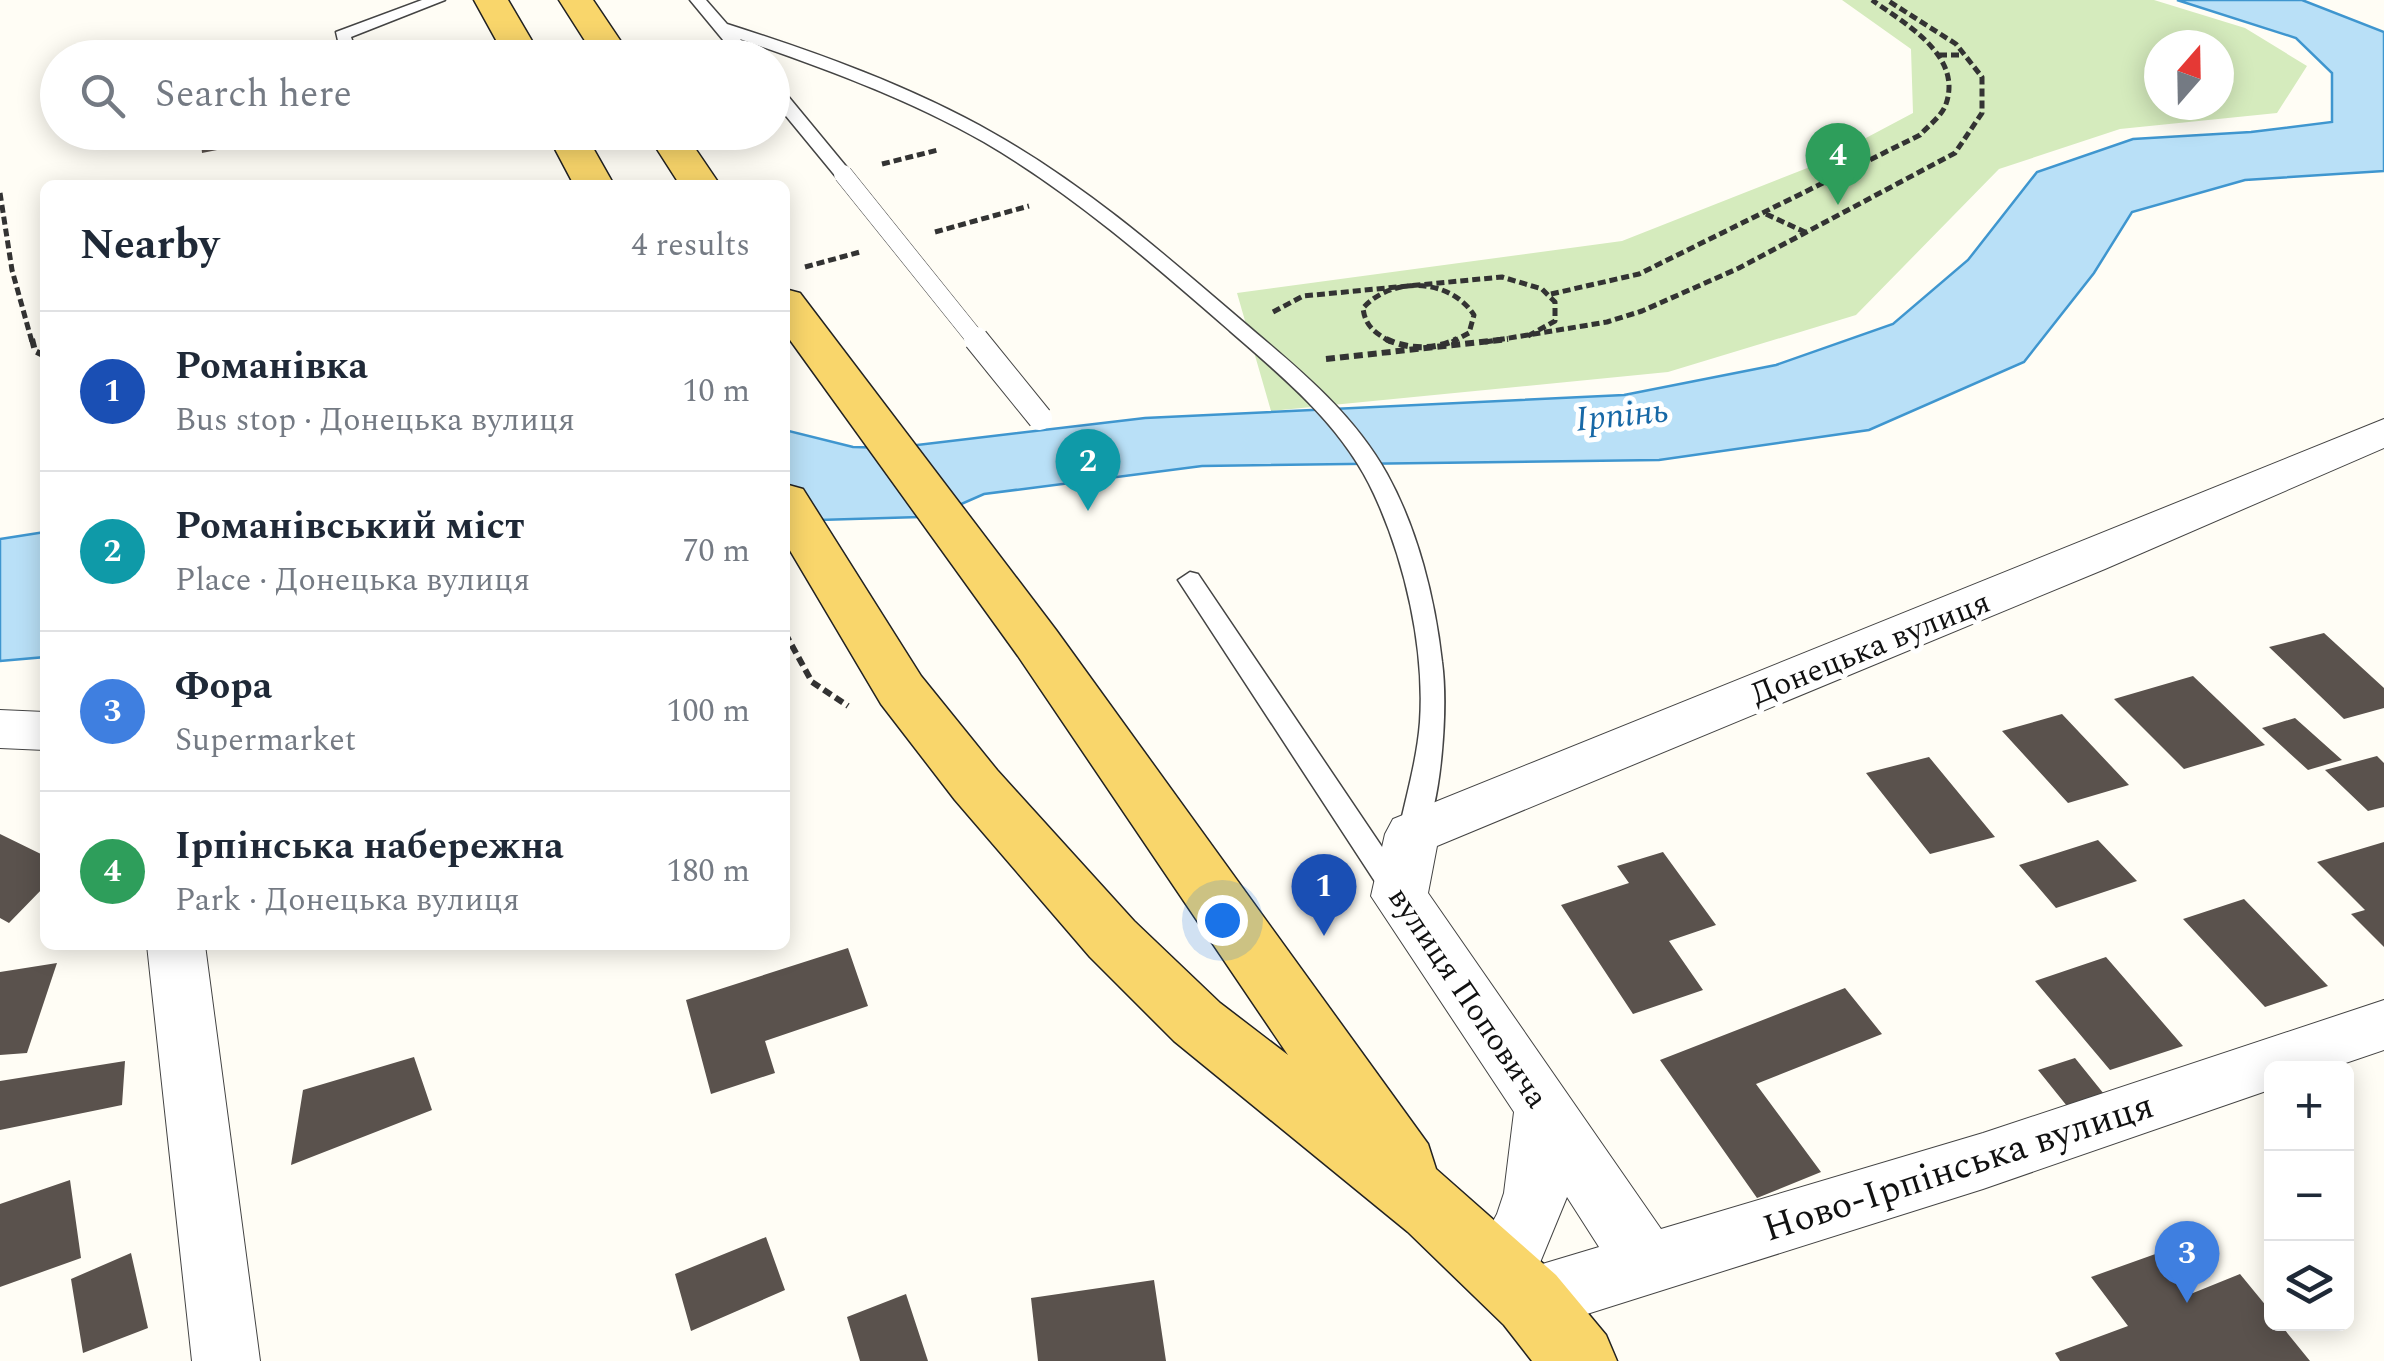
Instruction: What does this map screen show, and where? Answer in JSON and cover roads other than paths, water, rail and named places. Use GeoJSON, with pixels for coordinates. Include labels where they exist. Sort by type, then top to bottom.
{"type":"FeatureCollection","features":[{"type":"Feature","properties":{"kind":"main road"},"geometry":{"type":"LineString","coordinates":[[492,0],[514,40]]}},
{"type":"Feature","properties":{"kind":"main road"},"geometry":{"type":"LineString","coordinates":[[576,0],[602,40]]}},
{"type":"Feature","properties":{"kind":"main road"},"geometry":{"type":"LineString","coordinates":[[575,150],[591,180]]}},
{"type":"Feature","properties":{"kind":"main road"},"geometry":{"type":"LineString","coordinates":[[676,150],[697,180]]}},
{"type":"Feature","properties":{"kind":"main road"},"geometry":{"type":"LineString","coordinates":[[790,309],[1037,643],[1434,1209]]}},
{"type":"Feature","properties":{"kind":"main road"},"geometry":{"type":"LineString","coordinates":[[790,511],[876,699],[976,786],[1062,885],[1196,1022],[1434,1209],[1514,1286],[1579,1361]]}},
{"type":"Feature","properties":{"kind":"street","name":"Донецька вулиця"},"geometry":{"type":"LineString","coordinates":[[1412,834],[2089,558],[2384,432]]}},
{"type":"Feature","properties":{"kind":"street"},"geometry":{"type":"LineString","coordinates":[[0,729],[40,731]]}},
{"type":"Feature","properties":{"kind":"street"},"geometry":{"type":"LineString","coordinates":[[1399,896],[1412,834]]}},
{"type":"Feature","properties":{"kind":"street","name":"вулиця Поповича"},"geometry":{"type":"LineString","coordinates":[[1399,896],[1545,1107],[1648,1266]]}},
{"type":"Feature","properties":{"kind":"street"},"geometry":{"type":"LineString","coordinates":[[177,950],[226,1361]]}},
{"type":"Feature","properties":{"kind":"street","name":"Ново-Ірпінська вулиця"},"geometry":{"type":"LineString","coordinates":[[1514,1286],[1648,1266],[1983,1161],[2384,1025]]}},
{"type":"Feature","properties":{"kind":"street"},"geometry":{"type":"LineString","coordinates":[[1514,1286],[1519,1243],[1542,1181],[1545,1107]]}},
{"type":"Feature","properties":{"kind":"lane"},"geometry":{"type":"LineString","coordinates":[[343,40],[342,36],[437,0]]}},
{"type":"Feature","properties":{"kind":"lane"},"geometry":{"type":"LineString","coordinates":[[698,0],[733,40]]}},
{"type":"Feature","properties":{"kind":"lane"},"geometry":{"type":"LineString","coordinates":[[723,28],[755,40]]}},
{"type":"Feature","properties":{"kind":"lane"},"geometry":{"type":"LineString","coordinates":[[790,53],[905,96],[987,137],[1045,173],[1124,231],[1328,408],[1375,473],[1408,555],[1420,604],[1433,708],[1412,834]]}},
{"type":"Feature","properties":{"kind":"lane"},"geometry":{"type":"LineString","coordinates":[[790,110],[1040,418]]}},
{"type":"Feature","properties":{"kind":"lane","name":"вулиця Поповича"},"geometry":{"type":"LineString","coordinates":[[1190,580],[1399,896]]}},
{"type":"Feature","properties":{"kind":"water","name":"Ірпінь"},"geometry":{"type":"Polygon","coordinates":[[[2177,0],[2302,0],[2384,32],[2384,171],[2245,180],[2132,212],[2094,273],[2024,362],[1869,430],[1659,460],[1202,466],[984,494],[920,517],[790,521],[790,431],[853,447],[892,448],[1145,418],[1624,395],[1776,365],[1893,324],[1968,260],[2037,172],[2133,139],[2251,132],[2332,122],[2332,73],[2296,38],[2177,0]]]}},
{"type":"Feature","properties":{"kind":"water"},"geometry":{"type":"Polygon","coordinates":[[[40,533],[40,657],[0,661],[0,539],[40,533]]]}},
{"type":"Feature","properties":{"kind":"place","name":"Ірпінська набережна"},"geometry":{"type":"Point","coordinates":[1838,205]}},
{"type":"Feature","properties":{"kind":"place","name":"Романівський міст"},"geometry":{"type":"Point","coordinates":[1088,511]}},
{"type":"Feature","properties":{"kind":"place","name":"Романівка"},"geometry":{"type":"Point","coordinates":[1324,936]}},
{"type":"Feature","properties":{"kind":"place","name":"Фора"},"geometry":{"type":"Point","coordinates":[2187,1303]}}]}
